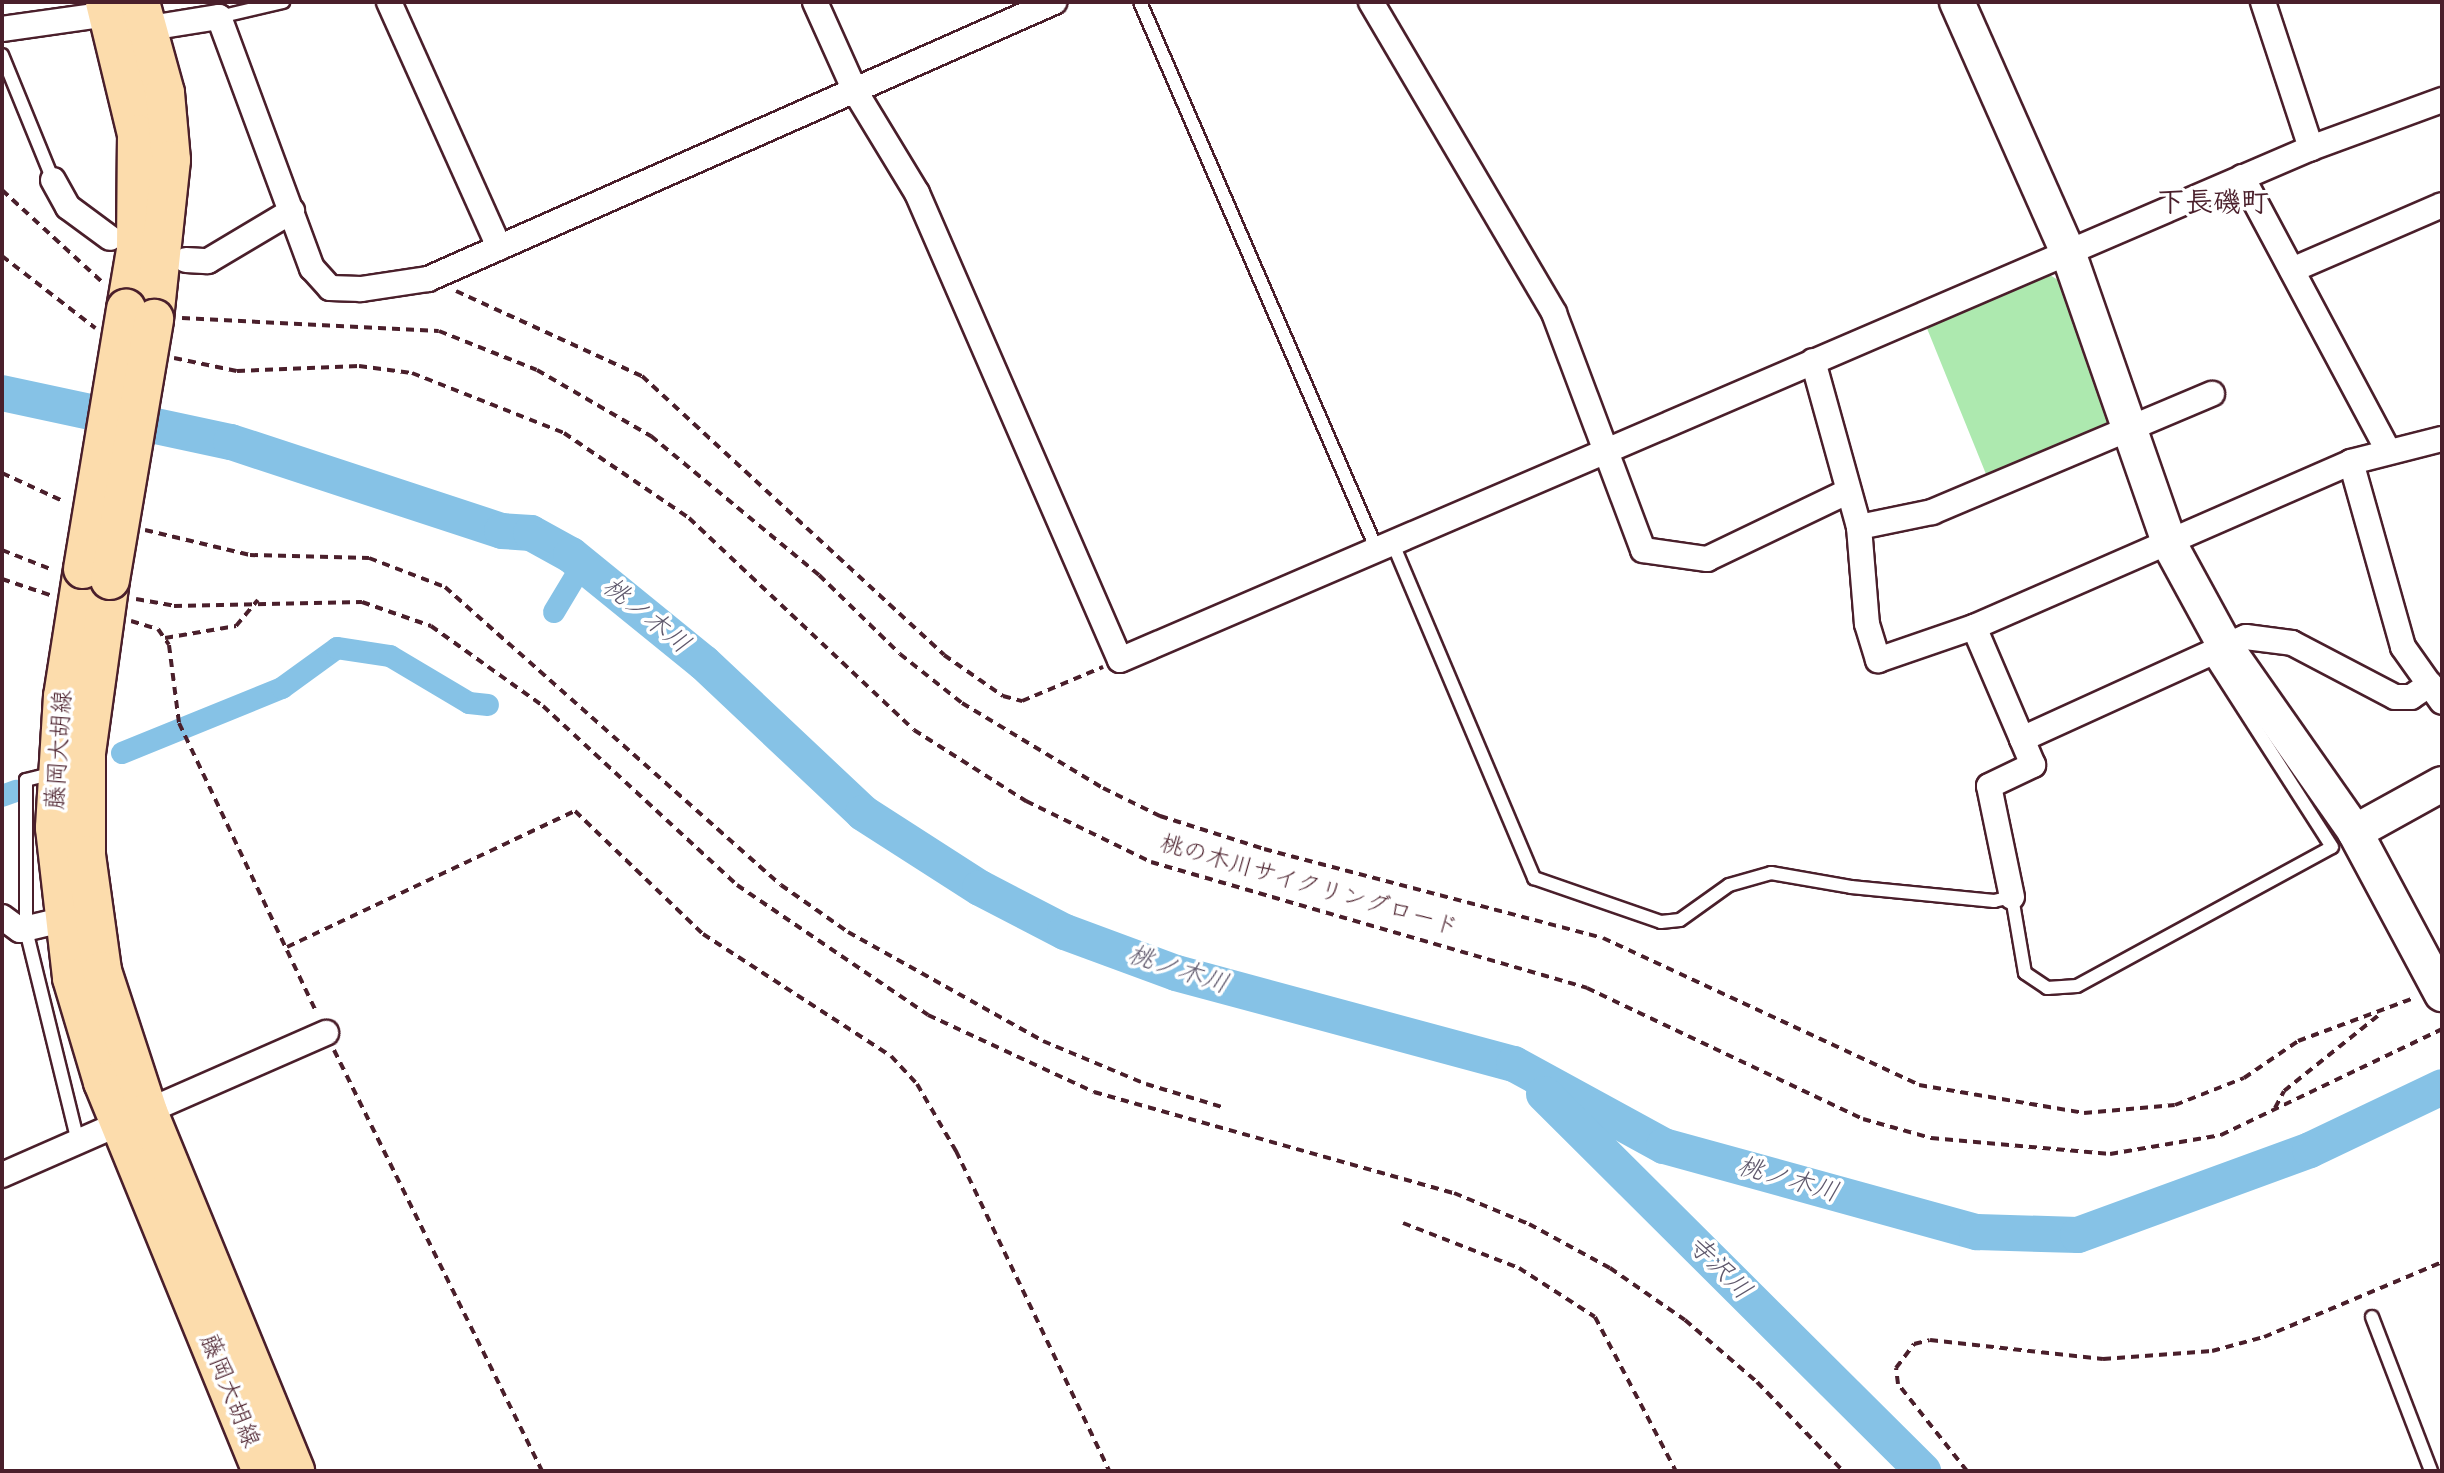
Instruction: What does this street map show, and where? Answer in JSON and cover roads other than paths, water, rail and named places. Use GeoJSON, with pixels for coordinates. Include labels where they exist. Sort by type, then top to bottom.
{"type":"FeatureCollection","features":[{"type":"Feature","properties":{"kind":"main road","name":"藤岡大胡線"},"geometry":{"type":"LineString","coordinates":[[126,12],[165,93],[171,160],[137,319],[95,590],[57,773],[55,865],[62,920],[84,1023],[134,1118],[295,1471]]}},
{"type":"Feature","properties":{"kind":"main road","name":"藤岡大胡線"},"geometry":{"type":"LineString","coordinates":[[95,590],[86,754],[86,855],[102,971],[134,1118],[262,1471]]}},
{"type":"Feature","properties":{"kind":"street"},"geometry":{"type":"LineString","coordinates":[[389,2],[499,247]]}},
{"type":"Feature","properties":{"kind":"street"},"geometry":{"type":"LineString","coordinates":[[815,2],[855,91],[917,193],[1120,660],[2242,177],[2442,100]]}},
{"type":"Feature","properties":{"kind":"street"},"geometry":{"type":"LineString","coordinates":[[2,29],[126,12],[219,17],[312,268],[330,288],[428,279],[1054,2]]}},
{"type":"Feature","properties":{"kind":"street"},"geometry":{"type":"LineString","coordinates":[[1371,2],[1554,313],[1610,451],[1643,550],[1707,559],[1849,491]]}},
{"type":"Feature","properties":{"kind":"street"},"geometry":{"type":"LineString","coordinates":[[1957,2],[2068,252],[2170,545],[2216,648],[2355,832],[2440,990]]}},
{"type":"Feature","properties":{"kind":"street"},"geometry":{"type":"LineString","coordinates":[[2263,2],[2311,148]]}},
{"type":"Feature","properties":{"kind":"street"},"geometry":{"type":"LineString","coordinates":[[2242,177],[2387,449]]}},
{"type":"Feature","properties":{"kind":"street"},"geometry":{"type":"LineString","coordinates":[[53,180],[68,207],[110,238]]}},
{"type":"Feature","properties":{"kind":"street"},"geometry":{"type":"LineString","coordinates":[[2292,270],[2442,205]]}},
{"type":"Feature","properties":{"kind":"street"},"geometry":{"type":"LineString","coordinates":[[186,260],[208,261],[292,211]]}},
{"type":"Feature","properties":{"kind":"street"},"geometry":{"type":"LineString","coordinates":[[1813,361],[1859,527],[1867,624],[1878,660],[1974,627],[2170,545],[2351,462],[2387,449],[2442,439]]}},
{"type":"Feature","properties":{"kind":"street"},"geometry":{"type":"LineString","coordinates":[[1859,527],[1932,512],[2212,394]]}},
{"type":"Feature","properties":{"kind":"street"},"geometry":{"type":"LineString","coordinates":[[2022,739],[2216,648],[2246,637],[2292,643],[2395,697],[2436,693],[2403,647],[2351,462]]}},
{"type":"Feature","properties":{"kind":"street"},"geometry":{"type":"LineString","coordinates":[[1974,627],[2033,765],[1989,786],[2012,897]]}},
{"type":"Feature","properties":{"kind":"street"},"geometry":{"type":"LineString","coordinates":[[2355,832],[2442,784]]}},
{"type":"Feature","properties":{"kind":"street"},"geometry":{"type":"LineString","coordinates":[[2,917],[10,927],[26,930],[62,920]]}},
{"type":"Feature","properties":{"kind":"street"},"geometry":{"type":"LineString","coordinates":[[2,1175],[326,1033]]}},
{"type":"Feature","properties":{"kind":"lane"},"geometry":{"type":"LineString","coordinates":[[219,17],[283,2]]}},
{"type":"Feature","properties":{"kind":"lane"},"geometry":{"type":"LineString","coordinates":[[1140,2],[1534,878],[1661,922],[1680,920],[1729,885],[1771,873],[1851,887],[1994,901],[2012,897],[2025,973],[2047,988],[2077,986],[2332,847],[2216,648]]}},
{"type":"Feature","properties":{"kind":"lane"},"geometry":{"type":"LineString","coordinates":[[2,55],[53,180]]}},
{"type":"Feature","properties":{"kind":"lane"},"geometry":{"type":"LineString","coordinates":[[57,773],[26,780],[26,930],[78,1141]]}},
{"type":"Feature","properties":{"kind":"lane"},"geometry":{"type":"LineString","coordinates":[[2372,1317],[2431,1471]]}},
{"type":"Feature","properties":{"kind":"waterway","name":"桃ノ木川"},"geometry":{"type":"LineString","coordinates":[[2,393],[231,442],[502,531],[531,533],[571,555],[704,663],[863,813],[980,888],[1065,932],[1176,973],[1514,1064],[1664,1146],[1977,1232],[2078,1235],[2310,1150],[2442,1087]]}},
{"type":"Feature","properties":{"kind":"waterway"},"geometry":{"type":"LineString","coordinates":[[554,612],[581,567]]}},
{"type":"Feature","properties":{"kind":"waterway"},"geometry":{"type":"LineString","coordinates":[[122,753],[282,688],[337,648],[390,656],[469,703],[488,705]]}},
{"type":"Feature","properties":{"kind":"waterway"},"geometry":{"type":"LineString","coordinates":[[2,796],[16,791]]}},
{"type":"Feature","properties":{"kind":"waterway","name":"寺沢川"},"geometry":{"type":"LineString","coordinates":[[1544,1094],[1923,1471]]}},
{"type":"Feature","properties":{"kind":"district","name":"下長磯町"},"geometry":{"type":"Point","coordinates":[2213,203]}}]}
